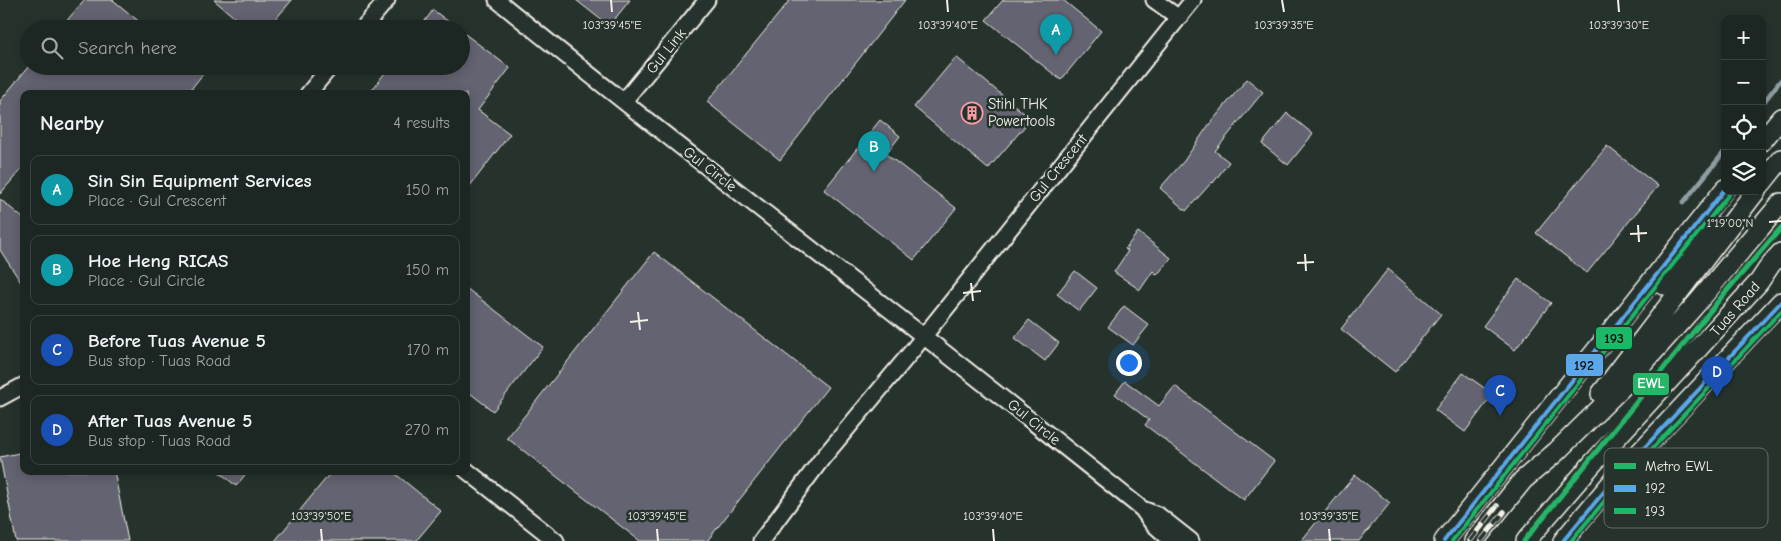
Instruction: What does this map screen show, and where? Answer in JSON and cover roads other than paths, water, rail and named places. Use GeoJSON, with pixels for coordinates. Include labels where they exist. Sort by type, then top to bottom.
{"type":"FeatureCollection","features":[{"type":"Feature","properties":{"kind":"main road"},"geometry":{"type":"LineString","coordinates":[[1766,136],[1781,118]]}},
{"type":"Feature","properties":{"kind":"main road"},"geometry":{"type":"LineString","coordinates":[[1444,541],[1721,194]]}},
{"type":"Feature","properties":{"kind":"main road"},"geometry":{"type":"LineString","coordinates":[[1568,386],[1606,351],[1711,231],[1747,195]]}},
{"type":"Feature","properties":{"kind":"main road"},"geometry":{"type":"LineString","coordinates":[[1556,452],[1753,195]]}},
{"type":"Feature","properties":{"kind":"main road"},"geometry":{"type":"LineString","coordinates":[[1474,541],[1523,480],[1556,452],[1630,379],[1781,203]]}},
{"type":"Feature","properties":{"kind":"main road","name":"Tuas Road"},"geometry":{"type":"LineString","coordinates":[[1607,448],[1759,282],[1781,253]]}},
{"type":"Feature","properties":{"kind":"main road","name":"Tuas Road"},"geometry":{"type":"LineString","coordinates":[[1644,448],[1781,302]]}},
{"type":"Feature","properties":{"kind":"main road","name":"Tuas Road"},"geometry":{"type":"LineString","coordinates":[[1526,541],[1604,451]]}},
{"type":"Feature","properties":{"kind":"main road","name":"Tuas Road"},"geometry":{"type":"LineString","coordinates":[[1563,541],[1604,492]]}},
{"type":"Feature","properties":{"kind":"street"},"geometry":{"type":"LineString","coordinates":[[370,20],[387,0]]}},
{"type":"Feature","properties":{"kind":"street","name":"Gul Circle"},"geometry":{"type":"LineString","coordinates":[[497,0],[1006,399],[1142,509],[1152,523],[1172,541]]}},
{"type":"Feature","properties":{"kind":"street","name":"Gul Link"},"geometry":{"type":"LineString","coordinates":[[624,101],[707,0]]}},
{"type":"Feature","properties":{"kind":"street"},"geometry":{"type":"LineString","coordinates":[[1154,0],[1179,18]]}},
{"type":"Feature","properties":{"kind":"street","name":"Gul Crescent"},"geometry":{"type":"LineString","coordinates":[[924,336],[1193,0]]}},
{"type":"Feature","properties":{"kind":"street"},"geometry":{"type":"LineString","coordinates":[[311,90],[324,75]]}},
{"type":"Feature","properties":{"kind":"street"},"geometry":{"type":"LineString","coordinates":[[1759,282],[1781,265]]}},
{"type":"Feature","properties":{"kind":"street"},"geometry":{"type":"LineString","coordinates":[[761,541],[821,460],[924,336]]}},
{"type":"Feature","properties":{"kind":"street"},"geometry":{"type":"LineString","coordinates":[[0,398],[20,387]]}},
{"type":"Feature","properties":{"kind":"street"},"geometry":{"type":"LineString","coordinates":[[470,473],[556,541]]}},
{"type":"Feature","properties":{"kind":"street","name":"Gul Circle"},"geometry":{"type":"LineString","coordinates":[[1142,509],[1158,515],[1191,541]]}},
{"type":"Feature","properties":{"kind":"waterway"},"geometry":{"type":"LineString","coordinates":[[1766,99],[1781,80]]}},
{"type":"Feature","properties":{"kind":"waterway"},"geometry":{"type":"LineString","coordinates":[[1683,203],[1721,156]]}},
{"type":"Feature","properties":{"kind":"railway"},"geometry":{"type":"LineString","coordinates":[[1470,541],[1497,506]]}},
{"type":"Feature","properties":{"kind":"railway"},"geometry":{"type":"LineString","coordinates":[[1481,541],[1504,512]]}},
{"type":"Feature","properties":{"kind":"metro line","name":"EWL"},"geometry":{"type":"LineString","coordinates":[[1524,541],[1724,294],[1781,228]]}},
{"type":"Feature","properties":{"kind":"place","name":"Sin Sin Equipment Services"},"geometry":{"type":"Point","coordinates":[1056,55]}},
{"type":"Feature","properties":{"kind":"place","name":"Stihl THK Powertools"},"geometry":{"type":"Point","coordinates":[972,113]}},
{"type":"Feature","properties":{"kind":"place","name":"Hoe Heng RICAS"},"geometry":{"type":"Point","coordinates":[874,172]}},
{"type":"Feature","properties":{"kind":"place","name":"After Tuas Avenue 5"},"geometry":{"type":"Point","coordinates":[1717,397]}},
{"type":"Feature","properties":{"kind":"place","name":"Before Tuas Avenue 5"},"geometry":{"type":"Point","coordinates":[1500,416]}}]}
